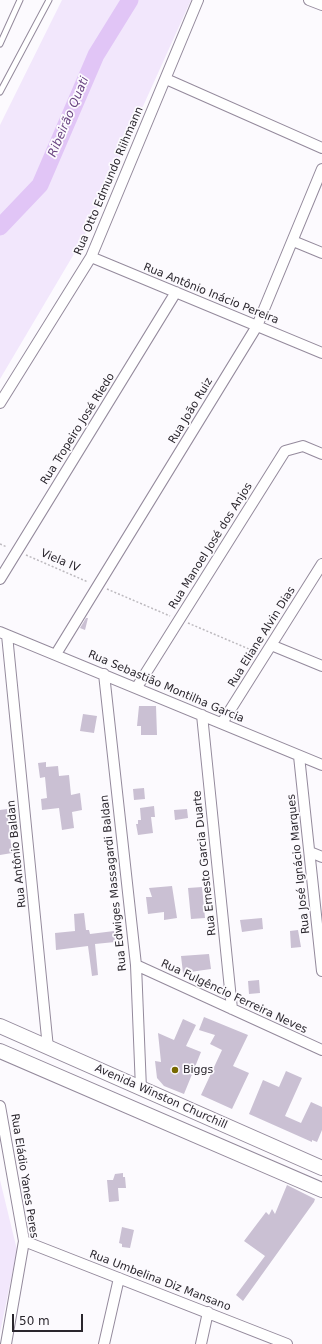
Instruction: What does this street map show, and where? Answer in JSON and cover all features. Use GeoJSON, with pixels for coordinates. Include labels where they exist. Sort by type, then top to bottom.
{"type":"FeatureCollection","features":[{"type":"Feature","properties":{"kind":"main road","name":"Avenida Winston Churchill"},"geometry":{"type":"LineString","coordinates":[[0,1026],[322,1168]]}},
{"type":"Feature","properties":{"kind":"main road","name":"Avenida Winston Churchill"},"geometry":{"type":"LineString","coordinates":[[0,1051],[322,1190]]}},
{"type":"Feature","properties":{"kind":"main road"},"geometry":{"type":"LineString","coordinates":[[118,1101],[137,1095],[141,1089]]}},
{"type":"Feature","properties":{"kind":"street","name":"Rua Otto Edmundo Riihmann"},"geometry":{"type":"LineString","coordinates":[[0,403],[90,257],[198,0]]}},
{"type":"Feature","properties":{"kind":"street"},"geometry":{"type":"LineString","coordinates":[[309,0],[322,5]]}},
{"type":"Feature","properties":{"kind":"street"},"geometry":{"type":"LineString","coordinates":[[166,79],[322,148]]}},
{"type":"Feature","properties":{"kind":"street","name":"Rua João Ruiz"},"geometry":{"type":"LineString","coordinates":[[56,654],[257,326],[322,169]]}},
{"type":"Feature","properties":{"kind":"street"},"geometry":{"type":"LineString","coordinates":[[293,242],[322,253]]}},
{"type":"Feature","properties":{"kind":"street","name":"Rua Antônio Inácio Pereira"},"geometry":{"type":"LineString","coordinates":[[90,257],[322,353]]}},
{"type":"Feature","properties":{"kind":"street","name":"Rua Tropeiro José Riedo"},"geometry":{"type":"LineString","coordinates":[[0,579],[176,292]]}},
{"type":"Feature","properties":{"kind":"street","name":"Rua Manoel José dos Anjos"},"geometry":{"type":"LineString","coordinates":[[137,687],[286,451],[303,446],[322,454]]}},
{"type":"Feature","properties":{"kind":"street","name":"Rua Eliane Alvin Dias"},"geometry":{"type":"LineString","coordinates":[[222,723],[322,564]]}},
{"type":"Feature","properties":{"kind":"street","name":"Rua Sebastião Montilha Garcia"},"geometry":{"type":"LineString","coordinates":[[4,633],[322,765]]}},
{"type":"Feature","properties":{"kind":"street","name":"Rua Antônio Baldan"},"geometry":{"type":"LineString","coordinates":[[4,633],[48,1048]]}},
{"type":"Feature","properties":{"kind":"street"},"geometry":{"type":"LineString","coordinates":[[271,645],[322,666]]}},
{"type":"Feature","properties":{"kind":"street","name":"Rua Edwiges Massagardi Baldan"},"geometry":{"type":"LineString","coordinates":[[104,674],[136,965],[141,1089]]}},
{"type":"Feature","properties":{"kind":"street","name":"Rua Ernesto Garcia Duarte"},"geometry":{"type":"LineString","coordinates":[[202,715],[232,1009]]}},
{"type":"Feature","properties":{"kind":"street","name":"Rua José Ignácio Marques"},"geometry":{"type":"LineString","coordinates":[[299,756],[322,971]]}},
{"type":"Feature","properties":{"kind":"street"},"geometry":{"type":"LineString","coordinates":[[310,852],[322,857]]}},
{"type":"Feature","properties":{"kind":"street","name":"Rua Fulgêncio Ferreira Neves"},"geometry":{"type":"LineString","coordinates":[[136,965],[322,1050]]}},
{"type":"Feature","properties":{"kind":"street","name":"Rua Eládio Yanes Peres"},"geometry":{"type":"LineString","coordinates":[[0,1106],[24,1241],[6,1344]]}},
{"type":"Feature","properties":{"kind":"street","name":"Rua Umbelina Diz Mansano"},"geometry":{"type":"LineString","coordinates":[[24,1241],[287,1344]]}},
{"type":"Feature","properties":{"kind":"street"},"geometry":{"type":"LineString","coordinates":[[104,1344],[119,1278]]}},
{"type":"Feature","properties":{"kind":"street"},"geometry":{"type":"LineString","coordinates":[[201,1344],[208,1312]]}},
{"type":"Feature","properties":{"kind":"lane"},"geometry":{"type":"LineString","coordinates":[[0,44],[20,0]]}},
{"type":"Feature","properties":{"kind":"lane"},"geometry":{"type":"LineString","coordinates":[[0,92],[48,0]]}},
{"type":"Feature","properties":{"kind":"path","name":"Viela IV"},"geometry":{"type":"LineString","coordinates":[[17,551],[98,586]]}},
{"type":"Feature","properties":{"kind":"shaded area"},"geometry":{"type":"Polygon","coordinates":[[[62,0],[191,0],[84,237],[0,379],[0,125],[62,0]]]}},
{"type":"Feature","properties":{"kind":"shaded area"},"geometry":{"type":"Polygon","coordinates":[[[0,1180],[17,1250],[0,1333],[0,1180]]]}},
{"type":"Feature","properties":{"kind":"building"},"geometry":{"type":"Polygon","coordinates":[[[86,618],[88,618],[85,630],[80,628],[86,618]]]}},
{"type":"Feature","properties":{"kind":"building"},"geometry":{"type":"Polygon","coordinates":[[[139,706],[156,706],[157,735],[141,735],[141,726],[137,726],[139,706]]]}},
{"type":"Feature","properties":{"kind":"building"},"geometry":{"type":"Polygon","coordinates":[[[83,714],[97,716],[94,733],[80,731],[83,714]]]}},
{"type":"Feature","properties":{"kind":"building"},"geometry":{"type":"Polygon","coordinates":[[[46,762],[46,767],[58,766],[59,776],[69,775],[71,795],[80,793],[82,810],[72,812],[74,828],[62,830],[59,808],[42,810],[41,799],[47,798],[45,777],[40,778],[38,763],[46,762]]]}},
{"type":"Feature","properties":{"kind":"building"},"geometry":{"type":"Polygon","coordinates":[[[144,788],[145,799],[134,800],[133,789],[144,788]]]}},
{"type":"Feature","properties":{"kind":"building"},"geometry":{"type":"Polygon","coordinates":[[[154,806],[155,817],[151,817],[153,833],[138,835],[136,824],[138,824],[138,820],[141,820],[140,808],[154,806]]]}},
{"type":"Feature","properties":{"kind":"building"},"geometry":{"type":"Polygon","coordinates":[[[7,809],[12,853],[0,855],[0,810],[7,809]]]}},
{"type":"Feature","properties":{"kind":"building"},"geometry":{"type":"Polygon","coordinates":[[[187,809],[188,818],[175,820],[174,810],[187,809]]]}},
{"type":"Feature","properties":{"kind":"building"},"geometry":{"type":"Polygon","coordinates":[[[172,886],[177,918],[164,920],[164,912],[148,914],[146,897],[152,897],[149,888],[172,886]]]}},
{"type":"Feature","properties":{"kind":"building"},"geometry":{"type":"Polygon","coordinates":[[[202,887],[205,918],[191,919],[188,888],[202,887]]]}},
{"type":"Feature","properties":{"kind":"building"},"geometry":{"type":"Polygon","coordinates":[[[84,913],[86,930],[89,930],[90,934],[114,931],[115,942],[95,944],[98,975],[92,976],[88,946],[56,950],[55,933],[75,931],[74,914],[84,913]]]}},
{"type":"Feature","properties":{"kind":"building"},"geometry":{"type":"Polygon","coordinates":[[[262,918],[263,929],[242,932],[240,920],[262,918]]]}},
{"type":"Feature","properties":{"kind":"building"},"geometry":{"type":"Polygon","coordinates":[[[298,930],[301,947],[291,948],[290,931],[298,930]]]}},
{"type":"Feature","properties":{"kind":"building"},"geometry":{"type":"Polygon","coordinates":[[[209,954],[211,969],[183,973],[181,956],[209,954]]]}},
{"type":"Feature","properties":{"kind":"building"},"geometry":{"type":"Polygon","coordinates":[[[259,980],[260,993],[249,994],[248,981],[259,980]]]}},
{"type":"Feature","properties":{"kind":"building"},"geometry":{"type":"Polygon","coordinates":[[[204,1017],[248,1035],[233,1066],[249,1073],[232,1109],[201,1095],[222,1050],[210,1044],[215,1035],[199,1030],[204,1017]]]}},
{"type":"Feature","properties":{"kind":"building","name":"Biggs"},"geometry":{"type":"Polygon","coordinates":[[[183,1019],[196,1025],[186,1046],[201,1052],[184,1094],[164,1086],[157,1078],[155,1061],[161,1062],[158,1033],[174,1040],[183,1019]]]}},
{"type":"Feature","properties":{"kind":"building"},"geometry":{"type":"Polygon","coordinates":[[[286,1071],[302,1078],[285,1116],[301,1123],[311,1102],[322,1107],[322,1130],[317,1142],[312,1140],[312,1142],[249,1114],[263,1080],[279,1087],[286,1071]]]}},
{"type":"Feature","properties":{"kind":"building"},"geometry":{"type":"Polygon","coordinates":[[[123,1173],[126,1188],[118,1188],[119,1201],[109,1202],[107,1180],[113,1180],[115,1174],[123,1173]]]}},
{"type":"Feature","properties":{"kind":"building"},"geometry":{"type":"Polygon","coordinates":[[[287,1185],[315,1199],[314,1202],[243,1301],[236,1295],[265,1256],[244,1241],[266,1212],[269,1215],[272,1209],[275,1214],[287,1185]]]}},
{"type":"Feature","properties":{"kind":"building"},"geometry":{"type":"Polygon","coordinates":[[[122,1227],[134,1230],[130,1248],[122,1247],[122,1244],[119,1243],[122,1227]]]}},
{"type":"Feature","properties":{"kind":"waterway","name":"Ribeirão Quati"},"geometry":{"type":"LineString","coordinates":[[0,227],[40,185],[96,55],[130,0]]}},
{"type":"Feature","properties":{"kind":"place","name":"Biggs"},"geometry":{"type":"Point","coordinates":[175,1070]}}]}
